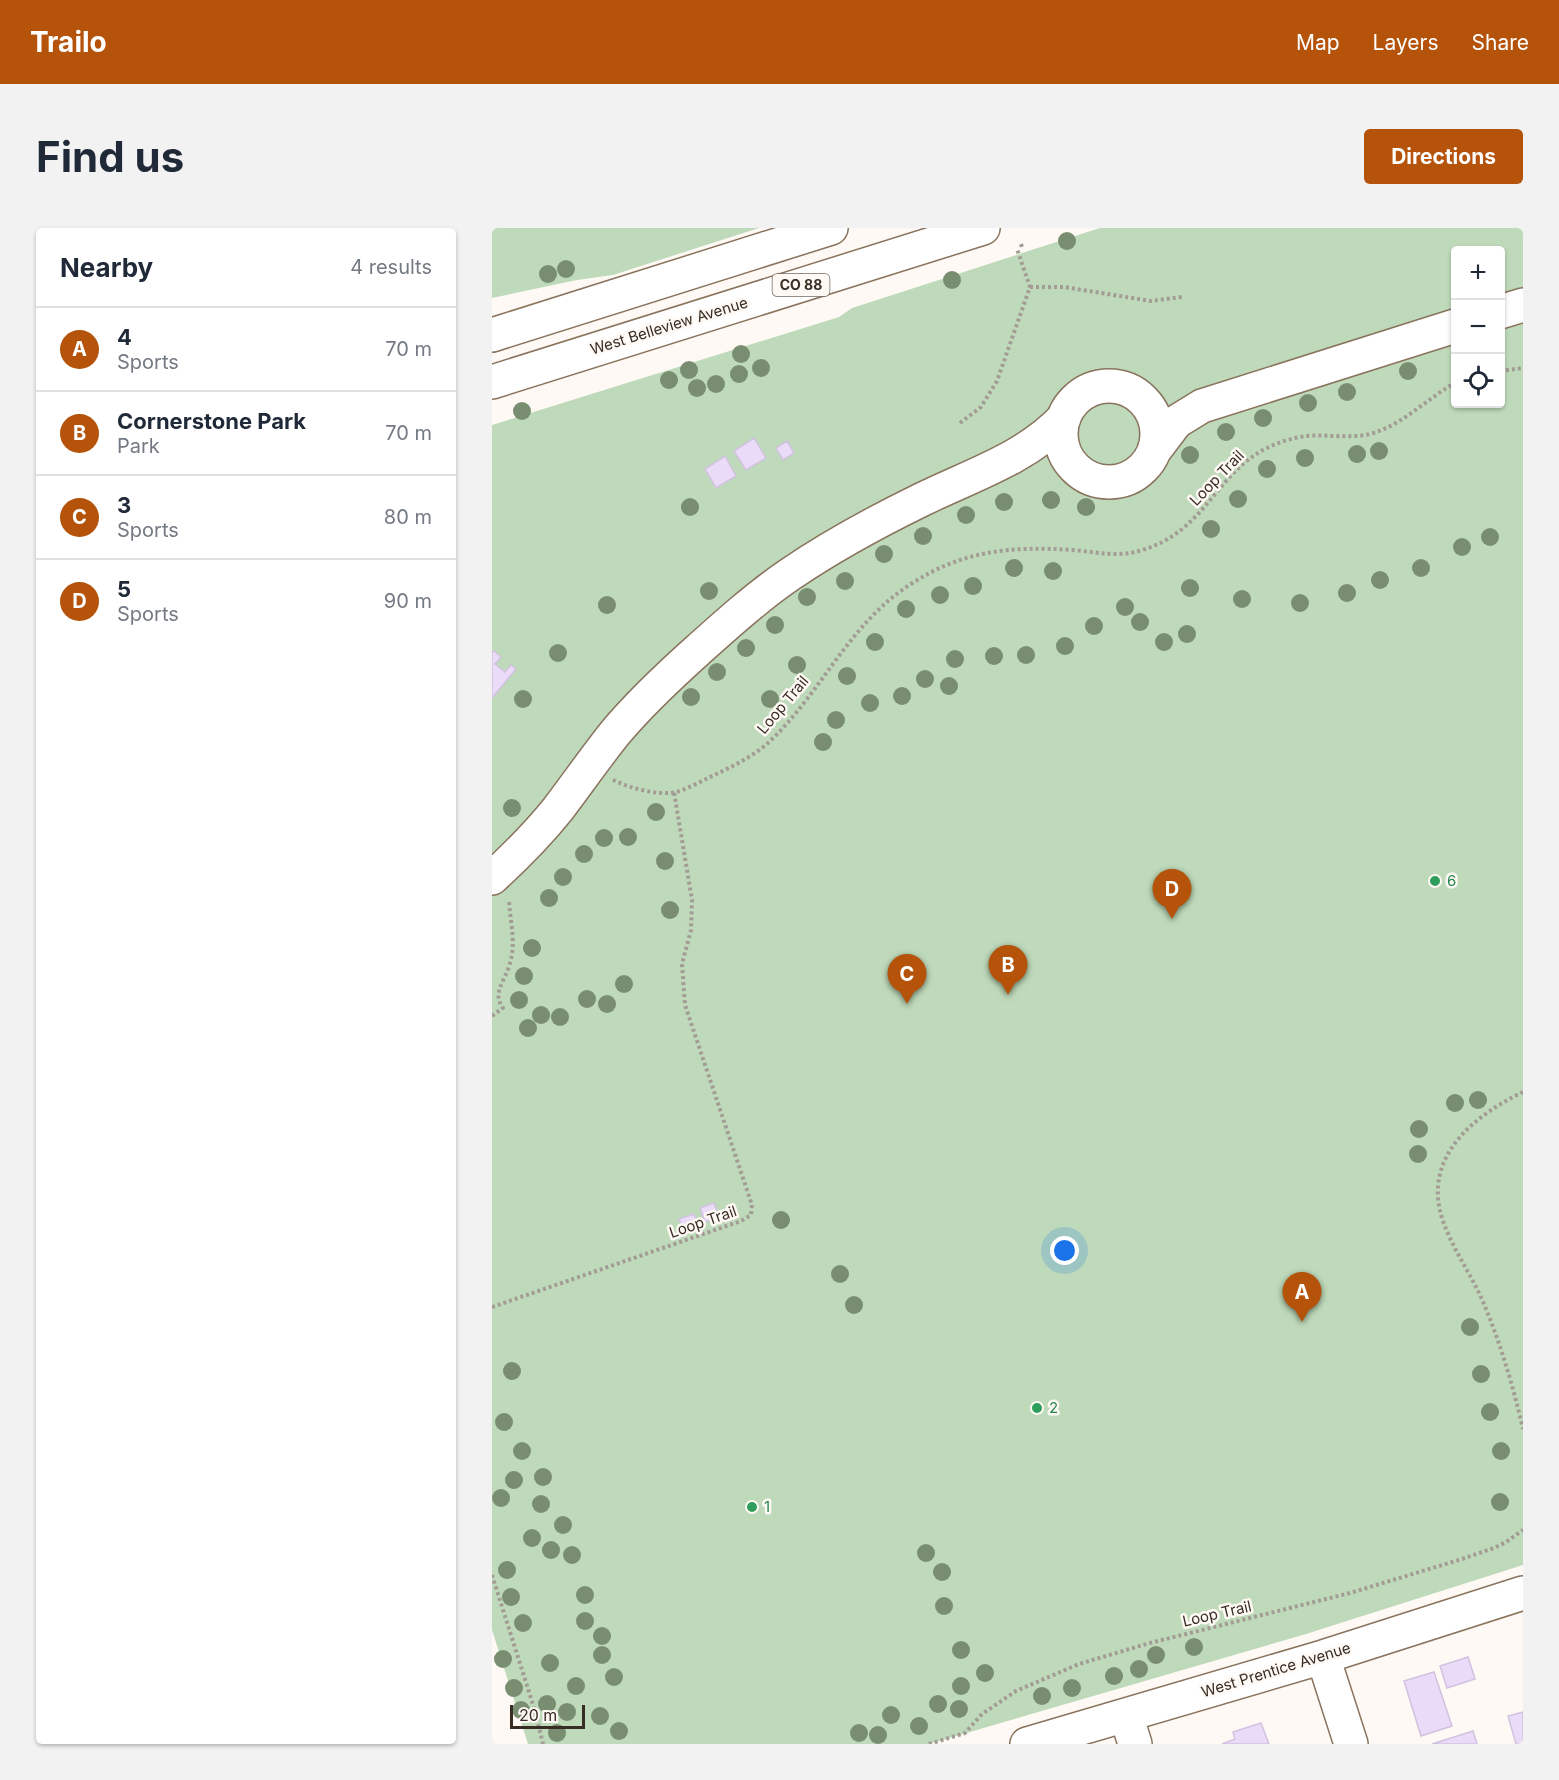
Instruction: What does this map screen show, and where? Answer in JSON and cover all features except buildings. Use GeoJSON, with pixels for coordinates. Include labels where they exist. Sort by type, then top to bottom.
{"type":"FeatureCollection","features":[{"type":"Feature","properties":{"kind":"main road"},"geometry":{"type":"LineString","coordinates":[[492,335],[831,228]]}},
{"type":"Feature","properties":{"kind":"main road","name":"West Belleview Avenue"},"geometry":{"type":"LineString","coordinates":[[492,382],[983,228]]}},
{"type":"Feature","properties":{"kind":"main road"},"geometry":{"type":"LineString","coordinates":[[1505,310],[1523,305]]}},
{"type":"Feature","properties":{"kind":"main road"},"geometry":{"type":"LineString","coordinates":[[997,466],[1047,462],[1066,466],[1096,480],[1105,482],[1121,480],[1137,472],[1176,422],[1202,406],[1451,327]]}},
{"type":"Feature","properties":{"kind":"main road"},"geometry":{"type":"LineString","coordinates":[[1080,472],[1068,459],[1061,435],[1067,410],[1078,397],[1086,392],[1103,386],[1113,386],[1130,391],[1147,404],[1161,408],[1202,406]]}},
{"type":"Feature","properties":{"kind":"main road"},"geometry":{"type":"LineString","coordinates":[[1147,404],[1157,427],[1154,451]]}},
{"type":"Feature","properties":{"kind":"main road"},"geometry":{"type":"LineString","coordinates":[[500,887],[532,839],[557,811],[615,733],[687,660],[747,608],[789,575],[864,530],[919,501],[997,466],[1036,442],[1064,418]]}},
{"type":"Feature","properties":{"kind":"main road","name":"West Prentice Avenue"},"geometry":{"type":"LineString","coordinates":[[1027,1744],[1130,1730],[1323,1657],[1523,1594]]}},
{"type":"Feature","properties":{"kind":"main road"},"geometry":{"type":"LineString","coordinates":[[1323,1657],[1351,1744]]}},
{"type":"Feature","properties":{"kind":"path"},"geometry":{"type":"LineString","coordinates":[[960,423],[981,407],[997,381],[1030,287],[1020,247]]}},
{"type":"Feature","properties":{"kind":"path"},"geometry":{"type":"LineString","coordinates":[[1030,287],[1064,287],[1151,301],[1182,297]]}},
{"type":"Feature","properties":{"kind":"path"},"geometry":{"type":"LineString","coordinates":[[1505,370],[1523,368]]}},
{"type":"Feature","properties":{"kind":"path","name":"Loop Trail"},"geometry":{"type":"LineString","coordinates":[[492,1306],[741,1221],[751,1215],[752,1205],[685,1005],[682,964],[691,930],[692,900],[674,792],[732,766],[767,744],[784,727],[871,617],[895,594],[929,573],[967,557],[996,550],[1047,548],[1110,555],[1141,551],[1160,544],[1186,526],[1236,471],[1262,451],[1291,439],[1307,436],[1352,436],[1382,430],[1396,424],[1432,397],[1451,386]]}},
{"type":"Feature","properties":{"kind":"path"},"geometry":{"type":"LineString","coordinates":[[605,775],[619,783],[650,791],[674,792]]}},
{"type":"Feature","properties":{"kind":"path"},"geometry":{"type":"LineString","coordinates":[[492,1016],[503,1008],[497,1002],[496,992],[503,981],[512,955],[513,927],[500,887]]}},
{"type":"Feature","properties":{"kind":"path"},"geometry":{"type":"LineString","coordinates":[[1523,1092],[1490,1109],[1459,1137],[1443,1166],[1438,1193],[1442,1220],[1480,1295],[1502,1349],[1523,1429]]}},
{"type":"Feature","properties":{"kind":"path","name":"Loop Trail"},"geometry":{"type":"LineString","coordinates":[[928,1744],[965,1733],[982,1714],[1016,1691],[1079,1664],[1150,1643],[1399,1579],[1494,1548],[1512,1539],[1523,1530]]}},
{"type":"Feature","properties":{"kind":"path"},"geometry":{"type":"LineString","coordinates":[[492,1575],[535,1711],[543,1744]]}},
{"type":"Feature","properties":{"kind":"green space"},"geometry":{"type":"Polygon","coordinates":[[[492,228],[759,228],[613,275],[577,280],[492,298],[492,228]]]}},
{"type":"Feature","properties":{"kind":"green space"},"geometry":{"type":"Polygon","coordinates":[[[1100,228],[1523,228],[1523,1565],[1306,1634],[929,1744],[528,1744],[492,1630],[492,425],[839,317],[852,308],[1100,228]]]}},
{"type":"Feature","properties":{"kind":"place","name":"6"},"geometry":{"type":"Point","coordinates":[1435,881]}},
{"type":"Feature","properties":{"kind":"place","name":"5"},"geometry":{"type":"Point","coordinates":[1172,919]}},
{"type":"Feature","properties":{"kind":"place","name":"Cornerstone Park"},"geometry":{"type":"Point","coordinates":[1008,995]}},
{"type":"Feature","properties":{"kind":"place","name":"3"},"geometry":{"type":"Point","coordinates":[907,1004]}},
{"type":"Feature","properties":{"kind":"place","name":"4"},"geometry":{"type":"Point","coordinates":[1302,1322]}},
{"type":"Feature","properties":{"kind":"place","name":"2"},"geometry":{"type":"Point","coordinates":[1037,1408]}},
{"type":"Feature","properties":{"kind":"place","name":"1"},"geometry":{"type":"Point","coordinates":[752,1507]}}]}
